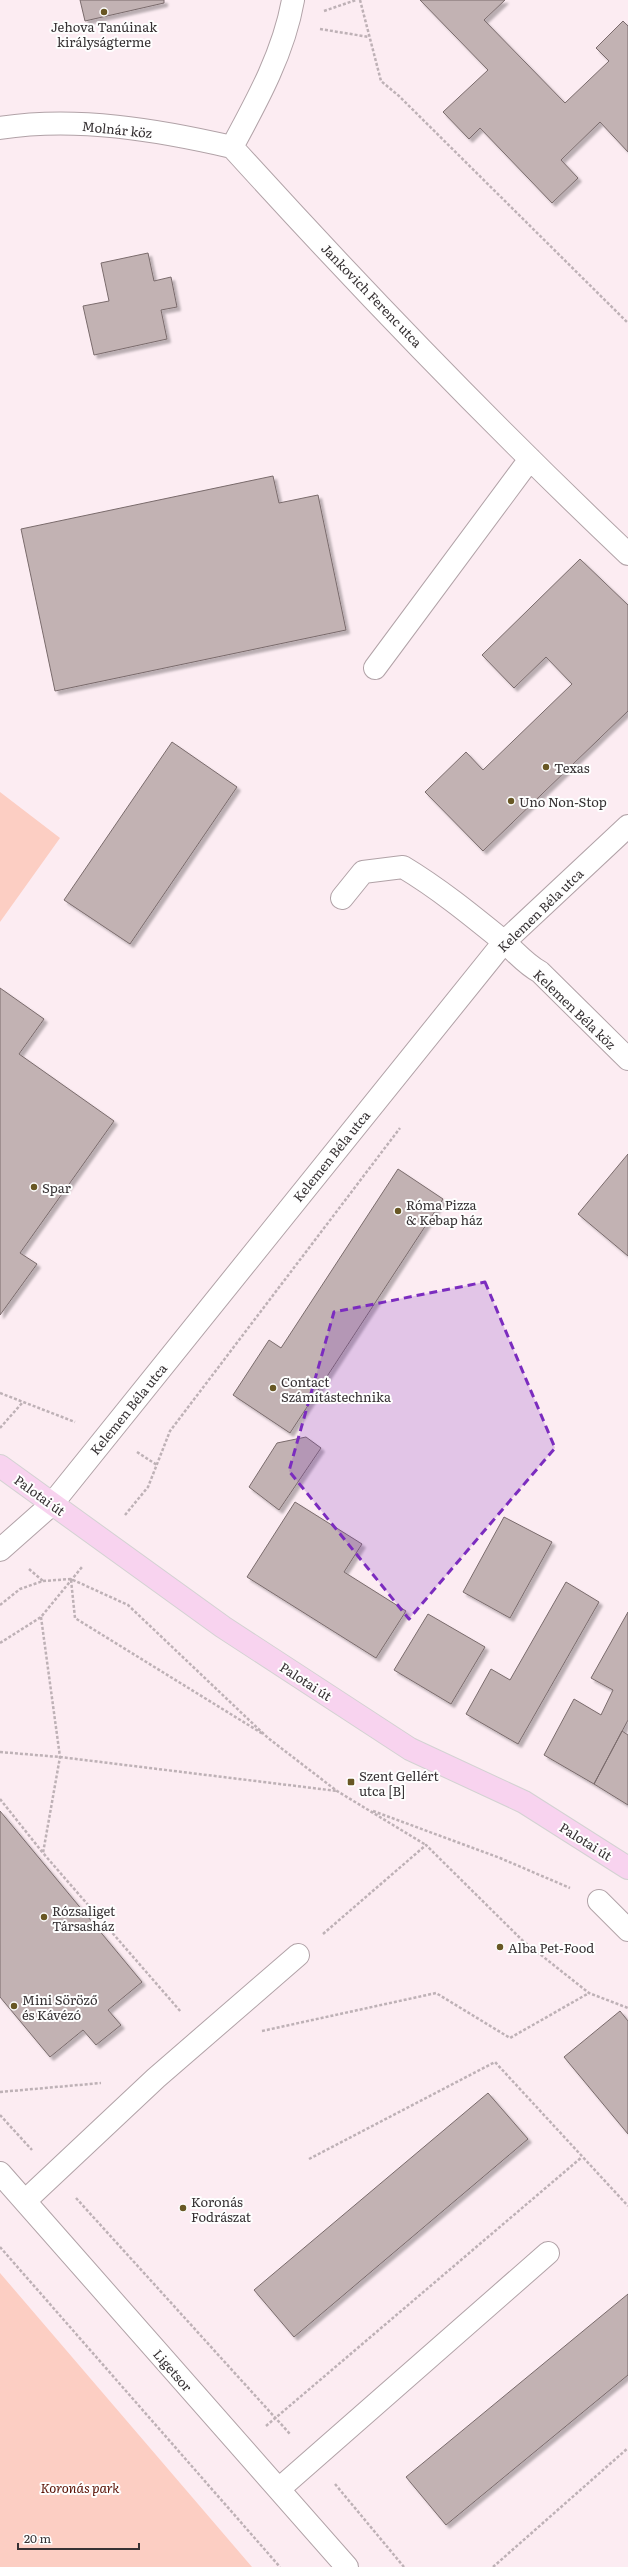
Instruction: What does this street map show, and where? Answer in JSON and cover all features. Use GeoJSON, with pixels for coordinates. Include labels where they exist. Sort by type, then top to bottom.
{"type":"FeatureCollection","features":[{"type":"Feature","properties":{"kind":"main road","name":"Palotai út"},"geometry":{"type":"LineString","coordinates":[[0,1466],[223,1627],[410,1749],[524,1802],[628,1868]]}},
{"type":"Feature","properties":{"kind":"street"},"geometry":{"type":"LineString","coordinates":[[232,147],[256,102],[289,23],[293,0]]}},
{"type":"Feature","properties":{"kind":"street","name":"Molnár köz"},"geometry":{"type":"LineString","coordinates":[[0,128],[17,125],[85,124],[190,138],[232,147]]}},
{"type":"Feature","properties":{"kind":"street","name":"Jankovich Ferenc utca"},"geometry":{"type":"LineString","coordinates":[[232,147],[301,222],[530,459],[628,554]]}},
{"type":"Feature","properties":{"kind":"street"},"geometry":{"type":"LineString","coordinates":[[375,668],[530,459]]}},
{"type":"Feature","properties":{"kind":"street","name":"Kelemen Béla utca"},"geometry":{"type":"LineString","coordinates":[[0,1550],[52,1504],[504,942],[628,826]]}},
{"type":"Feature","properties":{"kind":"street","name":"Kelemen Béla köz"},"geometry":{"type":"LineString","coordinates":[[342,898],[363,872],[403,867],[432,885],[504,942],[530,966],[540,972],[628,1059]]}},
{"type":"Feature","properties":{"kind":"street"},"geometry":{"type":"LineString","coordinates":[[599,1901],[628,1930]]}},
{"type":"Feature","properties":{"kind":"street"},"geometry":{"type":"LineString","coordinates":[[25,2202],[156,2078],[298,1955]]}},
{"type":"Feature","properties":{"kind":"street","name":"Ligetsor"},"geometry":{"type":"LineString","coordinates":[[0,2173],[347,2567]]}},
{"type":"Feature","properties":{"kind":"street"},"geometry":{"type":"LineString","coordinates":[[279,2489],[548,2253]]}},
{"type":"Feature","properties":{"kind":"path"},"geometry":{"type":"LineString","coordinates":[[289,23],[356,0]]}},
{"type":"Feature","properties":{"kind":"path"},"geometry":{"type":"LineString","coordinates":[[360,0],[381,82],[399,96],[628,323]]}},
{"type":"Feature","properties":{"kind":"path"},"geometry":{"type":"LineString","coordinates":[[289,23],[369,37]]}},
{"type":"Feature","properties":{"kind":"path"},"geometry":{"type":"LineString","coordinates":[[104,1541],[148,1488],[170,1431],[401,1126]]}},
{"type":"Feature","properties":{"kind":"path"},"geometry":{"type":"LineString","coordinates":[[0,1428],[23,1402]]}},
{"type":"Feature","properties":{"kind":"path"},"geometry":{"type":"LineString","coordinates":[[0,1605],[20,1589],[43,1581],[71,1579],[128,1605],[268,1738],[337,1792],[426,1845],[522,1940],[589,1993],[628,2008]]}},
{"type":"Feature","properties":{"kind":"path"},"geometry":{"type":"LineString","coordinates":[[0,1643],[41,1617],[71,1579]]}},
{"type":"Feature","properties":{"kind":"path"},"geometry":{"type":"LineString","coordinates":[[71,1579],[75,1618],[268,1738]]}},
{"type":"Feature","properties":{"kind":"path"},"geometry":{"type":"LineString","coordinates":[[41,1617],[60,1757],[43,1853]]}},
{"type":"Feature","properties":{"kind":"path"},"geometry":{"type":"LineString","coordinates":[[0,1752],[60,1757],[337,1792]]}},
{"type":"Feature","properties":{"kind":"path"},"geometry":{"type":"LineString","coordinates":[[0,1799],[43,1853],[203,2037]]}},
{"type":"Feature","properties":{"kind":"path"},"geometry":{"type":"LineString","coordinates":[[367,1809],[500,1858],[599,1901]]}},
{"type":"Feature","properties":{"kind":"path"},"geometry":{"type":"LineString","coordinates":[[298,1955],[426,1845]]}},
{"type":"Feature","properties":{"kind":"path"},"geometry":{"type":"LineString","coordinates":[[256,2032],[436,1993],[510,2038],[589,1993]]}},
{"type":"Feature","properties":{"kind":"path"},"geometry":{"type":"LineString","coordinates":[[309,2159],[495,2062],[628,2206]]}},
{"type":"Feature","properties":{"kind":"path"},"geometry":{"type":"LineString","coordinates":[[0,2092],[156,2078]]}},
{"type":"Feature","properties":{"kind":"path"},"geometry":{"type":"LineString","coordinates":[[0,2115],[55,2174],[274,2418],[314,2458],[404,2567]]}},
{"type":"Feature","properties":{"kind":"path"},"geometry":{"type":"LineString","coordinates":[[241,2447],[582,2157]]}},
{"type":"Feature","properties":{"kind":"path"},"geometry":{"type":"LineString","coordinates":[[0,2247],[280,2567]]}},
{"type":"Feature","properties":{"kind":"path"},"geometry":{"type":"LineString","coordinates":[[493,2567],[628,2448]]}},
{"type":"Feature","properties":{"kind":"highlighted area"},"geometry":{"type":"Polygon","coordinates":[[[485,1282],[555,1448],[409,1619],[289,1471],[334,1312],[485,1282]]]}},
{"type":"Feature","properties":{"kind":"green space"},"geometry":{"type":"Polygon","coordinates":[[[0,792],[60,838],[0,922],[0,792]]]}},
{"type":"Feature","properties":{"kind":"green space","name":"Koronás park"},"geometry":{"type":"Polygon","coordinates":[[[0,2273],[252,2567],[0,2567],[0,2273]]]}},
{"type":"Feature","properties":{"kind":"building","name":"Jehova Tanúinak királyságterme"},"geometry":{"type":"Polygon","coordinates":[[[80,0],[164,0],[164,3],[85,21],[80,0]]]}},
{"type":"Feature","properties":{"kind":"building"},"geometry":{"type":"Polygon","coordinates":[[[420,0],[505,0],[484,20],[565,103],[609,61],[596,48],[623,21],[628,26],[628,152],[600,122],[561,160],[578,178],[552,203],[480,128],[469,139],[443,112],[488,70],[420,0]]]}},
{"type":"Feature","properties":{"kind":"building"},"geometry":{"type":"Polygon","coordinates":[[[148,253],[154,281],[171,277],[177,307],[161,310],[167,339],[94,355],[83,306],[109,301],[101,263],[148,253]]]}},
{"type":"Feature","properties":{"kind":"building"},"geometry":{"type":"Polygon","coordinates":[[[273,476],[279,503],[318,495],[346,630],[55,691],[21,529],[273,476]]]}},
{"type":"Feature","properties":{"kind":"building"},"geometry":{"type":"Polygon","coordinates":[[[580,559],[628,605],[628,711],[483,851],[425,792],[466,752],[483,770],[572,684],[546,657],[514,688],[482,655],[580,559]]]}},
{"type":"Feature","properties":{"kind":"building"},"geometry":{"type":"Polygon","coordinates":[[[172,742],[237,787],[130,944],[64,900],[172,742]]]}},
{"type":"Feature","properties":{"kind":"building","name":"Spar"},"geometry":{"type":"Polygon","coordinates":[[[0,988],[44,1019],[19,1054],[114,1121],[20,1253],[37,1264],[0,1315],[0,988]]]}},
{"type":"Feature","properties":{"kind":"building"},"geometry":{"type":"Polygon","coordinates":[[[628,1154],[628,1256],[578,1214],[628,1154]]]}},
{"type":"Feature","properties":{"kind":"building"},"geometry":{"type":"Polygon","coordinates":[[[398,1169],[443,1199],[290,1433],[233,1395],[269,1340],[281,1348],[398,1169]]]}},
{"type":"Feature","properties":{"kind":"building"},"geometry":{"type":"Polygon","coordinates":[[[306,1437],[321,1448],[279,1510],[249,1487],[277,1443],[306,1437]]]}},
{"type":"Feature","properties":{"kind":"building"},"geometry":{"type":"Polygon","coordinates":[[[295,1502],[362,1544],[344,1572],[406,1611],[376,1658],[247,1577],[295,1502]]]}},
{"type":"Feature","properties":{"kind":"building"},"geometry":{"type":"Polygon","coordinates":[[[504,1517],[552,1542],[510,1618],[463,1592],[504,1517]]]}},
{"type":"Feature","properties":{"kind":"building"},"geometry":{"type":"Polygon","coordinates":[[[566,1582],[599,1602],[518,1744],[466,1714],[491,1669],[510,1680],[566,1582]]]}},
{"type":"Feature","properties":{"kind":"building"},"geometry":{"type":"Polygon","coordinates":[[[628,1612],[628,1720],[594,1784],[544,1755],[574,1699],[601,1715],[613,1690],[591,1678],[628,1612]]]}},
{"type":"Feature","properties":{"kind":"building"},"geometry":{"type":"Polygon","coordinates":[[[428,1614],[485,1647],[451,1704],[394,1670],[428,1614]]]}},
{"type":"Feature","properties":{"kind":"building"},"geometry":{"type":"Polygon","coordinates":[[[622,1731],[628,1735],[628,1805],[594,1784],[622,1731]]]}},
{"type":"Feature","properties":{"kind":"building","name":"Rózsaliget Társasház"},"geometry":{"type":"Polygon","coordinates":[[[0,1811],[142,1982],[108,2010],[121,2025],[96,2045],[83,2030],[50,2057],[0,1997],[0,1811]]]}},
{"type":"Feature","properties":{"kind":"building"},"geometry":{"type":"Polygon","coordinates":[[[620,2011],[628,2021],[628,2134],[564,2057],[620,2011]]]}},
{"type":"Feature","properties":{"kind":"building"},"geometry":{"type":"Polygon","coordinates":[[[488,2093],[528,2139],[294,2337],[254,2290],[488,2093]]]}},
{"type":"Feature","properties":{"kind":"building"},"geometry":{"type":"Polygon","coordinates":[[[628,2294],[628,2375],[446,2525],[406,2477],[628,2294]]]}},
{"type":"Feature","properties":{"kind":"place","name":"Jehova Tanúinak királyságterme"},"geometry":{"type":"Point","coordinates":[104,12]}},
{"type":"Feature","properties":{"kind":"place","name":"Texas"},"geometry":{"type":"Point","coordinates":[546,767]}},
{"type":"Feature","properties":{"kind":"place","name":"Uno Non-Stop"},"geometry":{"type":"Point","coordinates":[511,801]}},
{"type":"Feature","properties":{"kind":"place","name":"Spar"},"geometry":{"type":"Point","coordinates":[34,1187]}},
{"type":"Feature","properties":{"kind":"place","name":"Róma Pizza & Kebap ház"},"geometry":{"type":"Point","coordinates":[398,1211]}},
{"type":"Feature","properties":{"kind":"place","name":"Contact Számítástechnika"},"geometry":{"type":"Point","coordinates":[273,1388]}},
{"type":"Feature","properties":{"kind":"place","name":"Szent Gellért utca [B]"},"geometry":{"type":"Point","coordinates":[351,1782]}},
{"type":"Feature","properties":{"kind":"place","name":"Rózsaliget Társasház"},"geometry":{"type":"Point","coordinates":[44,1917]}},
{"type":"Feature","properties":{"kind":"place","name":"Alba Pet-Food"},"geometry":{"type":"Point","coordinates":[500,1947]}},
{"type":"Feature","properties":{"kind":"place","name":"Mini Söröző és Kávézó"},"geometry":{"type":"Point","coordinates":[14,2006]}},
{"type":"Feature","properties":{"kind":"place","name":"Koronás Fodrászat"},"geometry":{"type":"Point","coordinates":[183,2208]}}]}
